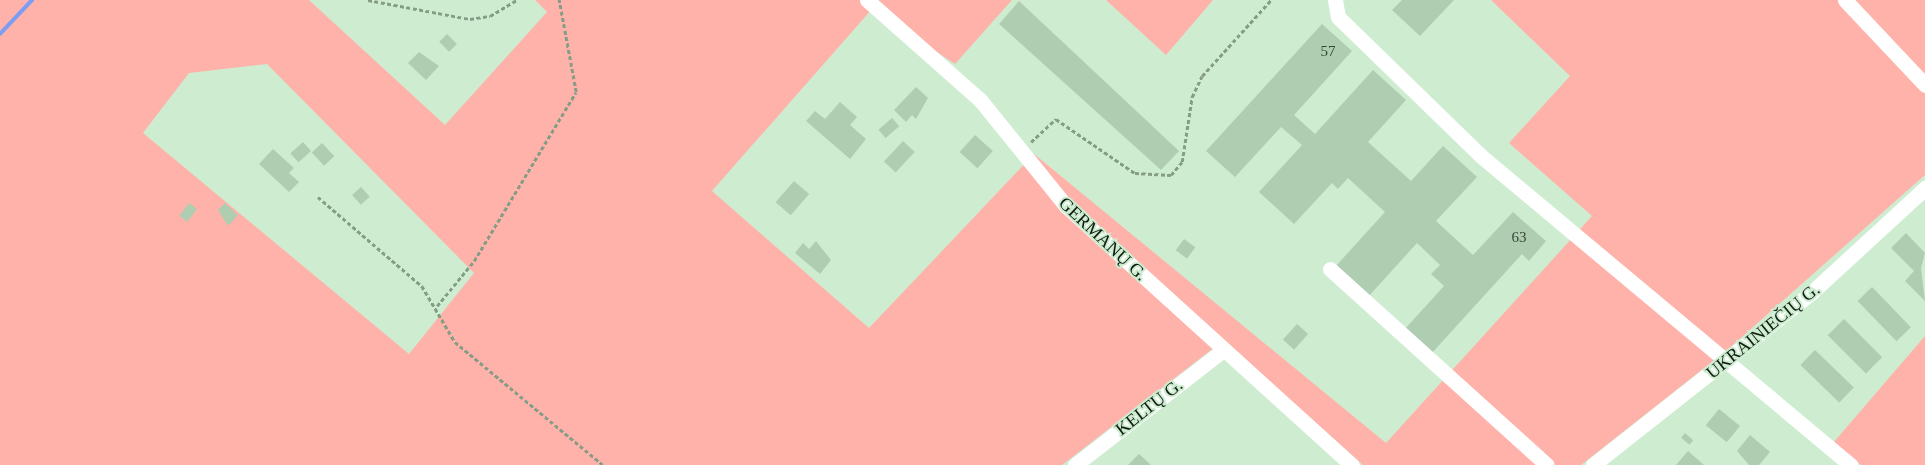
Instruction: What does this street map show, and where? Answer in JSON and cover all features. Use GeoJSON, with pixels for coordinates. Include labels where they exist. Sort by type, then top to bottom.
{"type":"FeatureCollection","features":[{"type":"Feature","properties":{"kind":"street","name":"GERMANŲ G."},"geometry":{"type":"LineString","coordinates":[[868,0],[981,101],[1023,150],[1066,206],[1352,465]]}},
{"type":"Feature","properties":{"kind":"street"},"geometry":{"type":"LineString","coordinates":[[1335,0],[1338,17],[1481,156],[1724,363],[1851,465]]}},
{"type":"Feature","properties":{"kind":"street"},"geometry":{"type":"LineString","coordinates":[[1844,0],[1925,85]]}},
{"type":"Feature","properties":{"kind":"street","name":"UKRAINIEČIŲ G."},"geometry":{"type":"LineString","coordinates":[[1593,465],[1812,292],[1925,188]]}},
{"type":"Feature","properties":{"kind":"street"},"geometry":{"type":"LineString","coordinates":[[1330,269],[1547,465]]}},
{"type":"Feature","properties":{"kind":"street","name":"KELTŲ G."},"geometry":{"type":"LineString","coordinates":[[1075,465],[1224,350]]}},
{"type":"Feature","properties":{"kind":"path"},"geometry":{"type":"LineString","coordinates":[[368,0],[470,19],[490,16],[517,0]]}},
{"type":"Feature","properties":{"kind":"path"},"geometry":{"type":"LineString","coordinates":[[437,306],[474,261],[576,92],[559,0]]}},
{"type":"Feature","properties":{"kind":"path"},"geometry":{"type":"LineString","coordinates":[[1023,150],[1056,119],[1135,173],[1171,175],[1182,162],[1192,97],[1202,76],[1271,0]]}},
{"type":"Feature","properties":{"kind":"path"},"geometry":{"type":"LineString","coordinates":[[318,197],[422,286],[437,306],[445,329],[455,342],[603,465]]}},
{"type":"Feature","properties":{"kind":"shaded area"},"geometry":{"type":"Polygon","coordinates":[[[0,0],[309,0],[445,125],[547,12],[535,0],[1012,0],[955,64],[872,9],[712,191],[869,328],[1034,154],[1386,443],[1592,216],[1509,143],[1570,76],[1491,0],[1925,0],[1925,175],[1727,350],[1581,465],[1363,465],[1229,345],[1211,350],[1062,465],[0,465],[0,0]],[[267,64],[189,73],[143,133],[409,354],[474,273],[267,64]]]}},
{"type":"Feature","properties":{"kind":"shaded area"},"geometry":{"type":"Polygon","coordinates":[[[1106,0],[1213,0],[1166,55],[1106,0]]]}},
{"type":"Feature","properties":{"kind":"shaded area"},"geometry":{"type":"Polygon","coordinates":[[[1925,336],[1925,465],[1861,465],[1833,443],[1925,336]]]}},
{"type":"Feature","properties":{"kind":"building"},"geometry":{"type":"Polygon","coordinates":[[[1402,0],[1454,0],[1420,36],[1392,10],[1402,0]]]}},
{"type":"Feature","properties":{"kind":"building"},"geometry":{"type":"Polygon","coordinates":[[[1019,1],[1179,151],[1161,170],[999,24],[1019,1]]]}},
{"type":"Feature","properties":{"kind":"building"},"geometry":{"type":"Polygon","coordinates":[[[1322,24],[1352,51],[1294,115],[1315,134],[1373,70],[1406,100],[1368,142],[1411,181],[1443,146],[1477,177],[1436,221],[1473,255],[1513,212],[1546,241],[1529,261],[1522,254],[1431,354],[1404,330],[1444,286],[1431,274],[1440,265],[1417,243],[1368,297],[1335,267],[1385,212],[1348,178],[1338,189],[1332,183],[1294,224],[1259,192],[1302,145],[1281,127],[1235,177],[1206,151],[1322,24]]]}},
{"type":"Feature","properties":{"kind":"building"},"geometry":{"type":"Polygon","coordinates":[[[447,34],[457,44],[449,52],[439,42],[447,34]]]}},
{"type":"Feature","properties":{"kind":"building"},"geometry":{"type":"Polygon","coordinates":[[[419,52],[439,66],[426,80],[408,63],[419,52]]]}},
{"type":"Feature","properties":{"kind":"building"},"geometry":{"type":"Polygon","coordinates":[[[916,87],[928,98],[916,119],[912,115],[906,122],[894,110],[916,87]]]}},
{"type":"Feature","properties":{"kind":"building"},"geometry":{"type":"Polygon","coordinates":[[[840,102],[857,117],[850,125],[866,139],[850,159],[806,121],[815,111],[825,119],[840,102]]]}},
{"type":"Feature","properties":{"kind":"building"},"geometry":{"type":"Polygon","coordinates":[[[892,118],[899,126],[886,138],[878,130],[892,118]]]}},
{"type":"Feature","properties":{"kind":"building"},"geometry":{"type":"Polygon","coordinates":[[[975,135],[993,151],[977,168],[960,152],[975,135]]]}},
{"type":"Feature","properties":{"kind":"building"},"geometry":{"type":"Polygon","coordinates":[[[903,141],[915,152],[896,172],[884,161],[903,141]]]}},
{"type":"Feature","properties":{"kind":"building"},"geometry":{"type":"Polygon","coordinates":[[[303,142],[311,151],[298,162],[290,153],[303,142]]]}},
{"type":"Feature","properties":{"kind":"building"},"geometry":{"type":"Polygon","coordinates":[[[322,143],[334,156],[324,166],[312,153],[322,143]]]}},
{"type":"Feature","properties":{"kind":"building"},"geometry":{"type":"Polygon","coordinates":[[[273,149],[294,168],[289,173],[299,182],[289,192],[259,164],[273,149]]]}},
{"type":"Feature","properties":{"kind":"building"},"geometry":{"type":"Polygon","coordinates":[[[794,181],[809,194],[791,215],[776,202],[794,181]]]}},
{"type":"Feature","properties":{"kind":"building"},"geometry":{"type":"Polygon","coordinates":[[[361,187],[370,197],[361,205],[352,195],[361,187]]]}},
{"type":"Feature","properties":{"kind":"building"},"geometry":{"type":"Polygon","coordinates":[[[189,203],[197,209],[187,222],[179,216],[189,203]]]}},
{"type":"Feature","properties":{"kind":"building"},"geometry":{"type":"Polygon","coordinates":[[[225,203],[238,215],[228,226],[218,210],[225,203]]]}},
{"type":"Feature","properties":{"kind":"building"},"geometry":{"type":"Polygon","coordinates":[[[1906,233],[1925,253],[1921,268],[1925,301],[1905,281],[1914,271],[1891,248],[1906,233]]]}},
{"type":"Feature","properties":{"kind":"building"},"geometry":{"type":"Polygon","coordinates":[[[1184,239],[1195,247],[1187,259],[1176,250],[1184,239]]]}},
{"type":"Feature","properties":{"kind":"building"},"geometry":{"type":"Polygon","coordinates":[[[816,241],[831,260],[820,274],[795,253],[803,243],[809,249],[816,241]]]}},
{"type":"Feature","properties":{"kind":"building"},"geometry":{"type":"Polygon","coordinates":[[[1872,287],[1911,327],[1897,341],[1858,301],[1872,287]]]}},
{"type":"Feature","properties":{"kind":"building"},"geometry":{"type":"Polygon","coordinates":[[[1844,319],[1882,357],[1866,373],[1828,335],[1844,319]]]}},
{"type":"Feature","properties":{"kind":"building"},"geometry":{"type":"Polygon","coordinates":[[[1297,324],[1308,334],[1294,350],[1283,340],[1297,324]]]}},
{"type":"Feature","properties":{"kind":"building"},"geometry":{"type":"Polygon","coordinates":[[[1815,350],[1854,388],[1839,403],[1800,365],[1815,350]]]}},
{"type":"Feature","properties":{"kind":"building"},"geometry":{"type":"Polygon","coordinates":[[[1719,409],[1740,426],[1727,442],[1706,425],[1719,409]]]}},
{"type":"Feature","properties":{"kind":"building"},"geometry":{"type":"Polygon","coordinates":[[[1685,433],[1693,440],[1689,445],[1681,438],[1685,433]]]}},
{"type":"Feature","properties":{"kind":"building"},"geometry":{"type":"Polygon","coordinates":[[[1750,435],[1770,452],[1759,465],[1749,465],[1737,451],[1750,435]]]}},
{"type":"Feature","properties":{"kind":"building"},"geometry":{"type":"Polygon","coordinates":[[[1688,451],[1704,465],[1676,465],[1688,451]]]}},
{"type":"Feature","properties":{"kind":"building"},"geometry":{"type":"Polygon","coordinates":[[[1139,454],[1151,465],[1128,465],[1139,454]]]}},
{"type":"Feature","properties":{"kind":"waterway"},"geometry":{"type":"LineString","coordinates":[[0,34],[32,0]]}}]}
